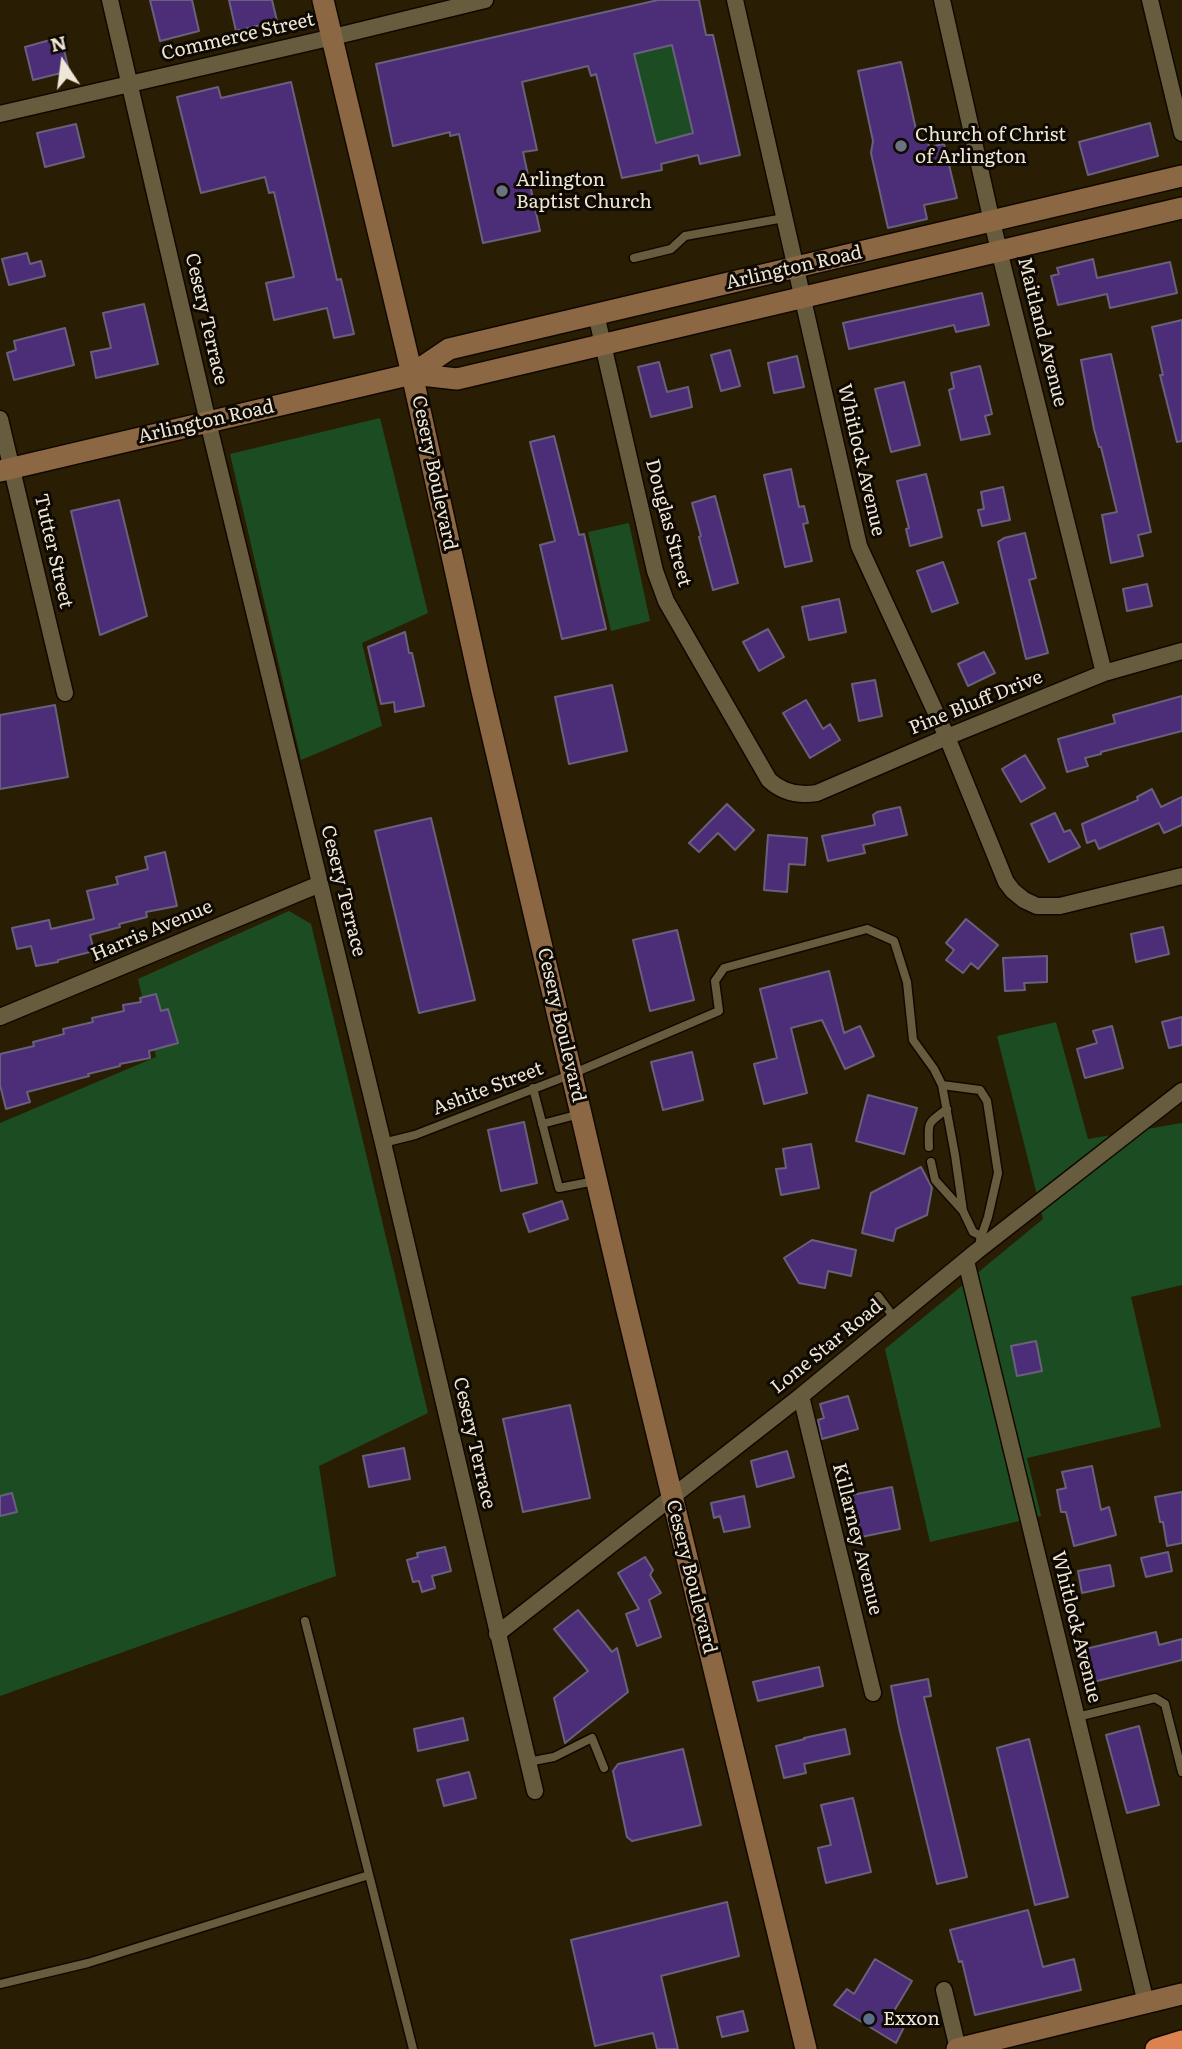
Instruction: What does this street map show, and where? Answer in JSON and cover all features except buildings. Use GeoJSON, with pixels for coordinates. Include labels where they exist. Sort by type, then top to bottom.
{"type":"FeatureCollection","features":[{"type":"Feature","properties":{"kind":"highway"},"geometry":{"type":"LineString","coordinates":[[1156,2049],[1182,2040]]}},
{"type":"Feature","properties":{"kind":"main road","name":"Cesery Boulevard"},"geometry":{"type":"LineString","coordinates":[[323,0],[412,374],[481,687],[597,1180],[806,2049]]}},
{"type":"Feature","properties":{"kind":"main road","name":"Arlington Road"},"geometry":{"type":"LineString","coordinates":[[412,374],[449,349],[1182,176]]}},
{"type":"Feature","properties":{"kind":"main road","name":"Arlington Road"},"geometry":{"type":"LineString","coordinates":[[6,469],[412,374],[457,379],[1182,208]]}},
{"type":"Feature","properties":{"kind":"main road"},"geometry":{"type":"LineString","coordinates":[[957,2049],[1182,1994]]}},
{"type":"Feature","properties":{"kind":"street","name":"Cesery Terrace"},"geometry":{"type":"LineString","coordinates":[[110,0],[535,1791]]}},
{"type":"Feature","properties":{"kind":"street","name":"Commerce Street"},"geometry":{"type":"LineString","coordinates":[[0,114],[485,0]]}},
{"type":"Feature","properties":{"kind":"street","name":"Whitlock Avenue"},"geometry":{"type":"LineString","coordinates":[[735,0],[859,546],[947,737],[1006,882],[1024,900],[1037,906],[1060,906],[1182,876]]}},
{"type":"Feature","properties":{"kind":"street","name":"Maitland Avenue"},"geometry":{"type":"LineString","coordinates":[[942,0],[992,222],[1104,673]]}},
{"type":"Feature","properties":{"kind":"street"},"geometry":{"type":"LineString","coordinates":[[1150,0],[1182,133]]}},
{"type":"Feature","properties":{"kind":"street","name":"Douglas Street"},"geometry":{"type":"LineString","coordinates":[[596,314],[655,571],[666,601],[768,780],[788,792]]}},
{"type":"Feature","properties":{"kind":"street","name":"Tutter Street"},"geometry":{"type":"LineString","coordinates":[[0,419],[6,469],[65,693]]}},
{"type":"Feature","properties":{"kind":"street","name":"Pine Bluff Drive"},"geometry":{"type":"LineString","coordinates":[[788,792],[804,795],[817,793],[1104,673],[1182,651]]}},
{"type":"Feature","properties":{"kind":"street","name":"Harris Avenue"},"geometry":{"type":"LineString","coordinates":[[0,1017],[320,884]]}},
{"type":"Feature","properties":{"kind":"street","name":"Lone Star Road"},"geometry":{"type":"LineString","coordinates":[[497,1634],[801,1396],[895,1319],[974,1245],[1182,1091]]}},
{"type":"Feature","properties":{"kind":"street","name":"Whitlock Avenue"},"geometry":{"type":"LineString","coordinates":[[974,1245],[1077,1717],[1146,2003]]}},
{"type":"Feature","properties":{"kind":"street","name":"Killarney Avenue"},"geometry":{"type":"LineString","coordinates":[[801,1396],[873,1693]]}},
{"type":"Feature","properties":{"kind":"street"},"geometry":{"type":"LineString","coordinates":[[944,1990],[957,2049]]}},
{"type":"Feature","properties":{"kind":"lane"},"geometry":{"type":"LineString","coordinates":[[634,258],[671,249],[685,236],[784,218]]}},
{"type":"Feature","properties":{"kind":"lane","name":"Ashite Street"},"geometry":{"type":"LineString","coordinates":[[383,1143],[415,1135],[719,1011],[715,981],[724,968],[867,929],[894,942],[907,982],[913,1040],[942,1085]]}},
{"type":"Feature","properties":{"kind":"lane"},"geometry":{"type":"LineString","coordinates":[[942,1085],[980,1090],[987,1101],[998,1173],[988,1217],[974,1245],[963,1211],[942,1085]]}},
{"type":"Feature","properties":{"kind":"lane"},"geometry":{"type":"LineString","coordinates":[[533,1088],[559,1188],[597,1180]]}},
{"type":"Feature","properties":{"kind":"lane"},"geometry":{"type":"LineString","coordinates":[[929,1147],[928,1127],[931,1121],[947,1109]]}},
{"type":"Feature","properties":{"kind":"lane"},"geometry":{"type":"LineString","coordinates":[[542,1124],[582,1114]]}},
{"type":"Feature","properties":{"kind":"lane"},"geometry":{"type":"LineString","coordinates":[[931,1161],[935,1180],[963,1211]]}},
{"type":"Feature","properties":{"kind":"lane"},"geometry":{"type":"LineString","coordinates":[[878,1296],[895,1319]]}},
{"type":"Feature","properties":{"kind":"lane"},"geometry":{"type":"LineString","coordinates":[[305,1622],[413,2049]]}},
{"type":"Feature","properties":{"kind":"lane"},"geometry":{"type":"LineString","coordinates":[[1077,1717],[1155,1698],[1165,1704],[1182,1772]]}},
{"type":"Feature","properties":{"kind":"lane"},"geometry":{"type":"LineString","coordinates":[[528,1762],[554,1757],[592,1738],[604,1768]]}},
{"type":"Feature","properties":{"kind":"lane"},"geometry":{"type":"LineString","coordinates":[[0,1984],[88,1963],[369,1875]]}},
{"type":"Feature","properties":{"kind":"green space"},"geometry":{"type":"Polygon","coordinates":[[[672,45],[693,134],[655,142],[634,54],[672,45]]]}},
{"type":"Feature","properties":{"kind":"green space"},"geometry":{"type":"Polygon","coordinates":[[[380,418],[428,613],[362,643],[382,726],[301,760],[230,454],[380,418]]]}},
{"type":"Feature","properties":{"kind":"green space"},"geometry":{"type":"Polygon","coordinates":[[[629,523],[650,621],[611,631],[588,532],[629,523]]]}},
{"type":"Feature","properties":{"kind":"green space"},"geometry":{"type":"Polygon","coordinates":[[[289,911],[311,924],[428,1413],[319,1466],[336,1576],[0,1696],[0,1123],[156,1057],[138,979],[289,911]]]}},
{"type":"Feature","properties":{"kind":"green space"},"geometry":{"type":"Polygon","coordinates":[[[1056,1022],[1088,1139],[1182,1123],[1182,1285],[1131,1297],[1161,1427],[1027,1458],[1041,1516],[930,1542],[885,1349],[1043,1219],[997,1036],[1056,1022]]]}},
{"type":"Feature","properties":{"kind":"place","name":"Church of Christ of Arlington"},"geometry":{"type":"Point","coordinates":[901,146]}},
{"type":"Feature","properties":{"kind":"place","name":"Arlington Baptist Church"},"geometry":{"type":"Point","coordinates":[502,191]}},
{"type":"Feature","properties":{"kind":"place","name":"Exxon"},"geometry":{"type":"Point","coordinates":[869,2019]}}]}
